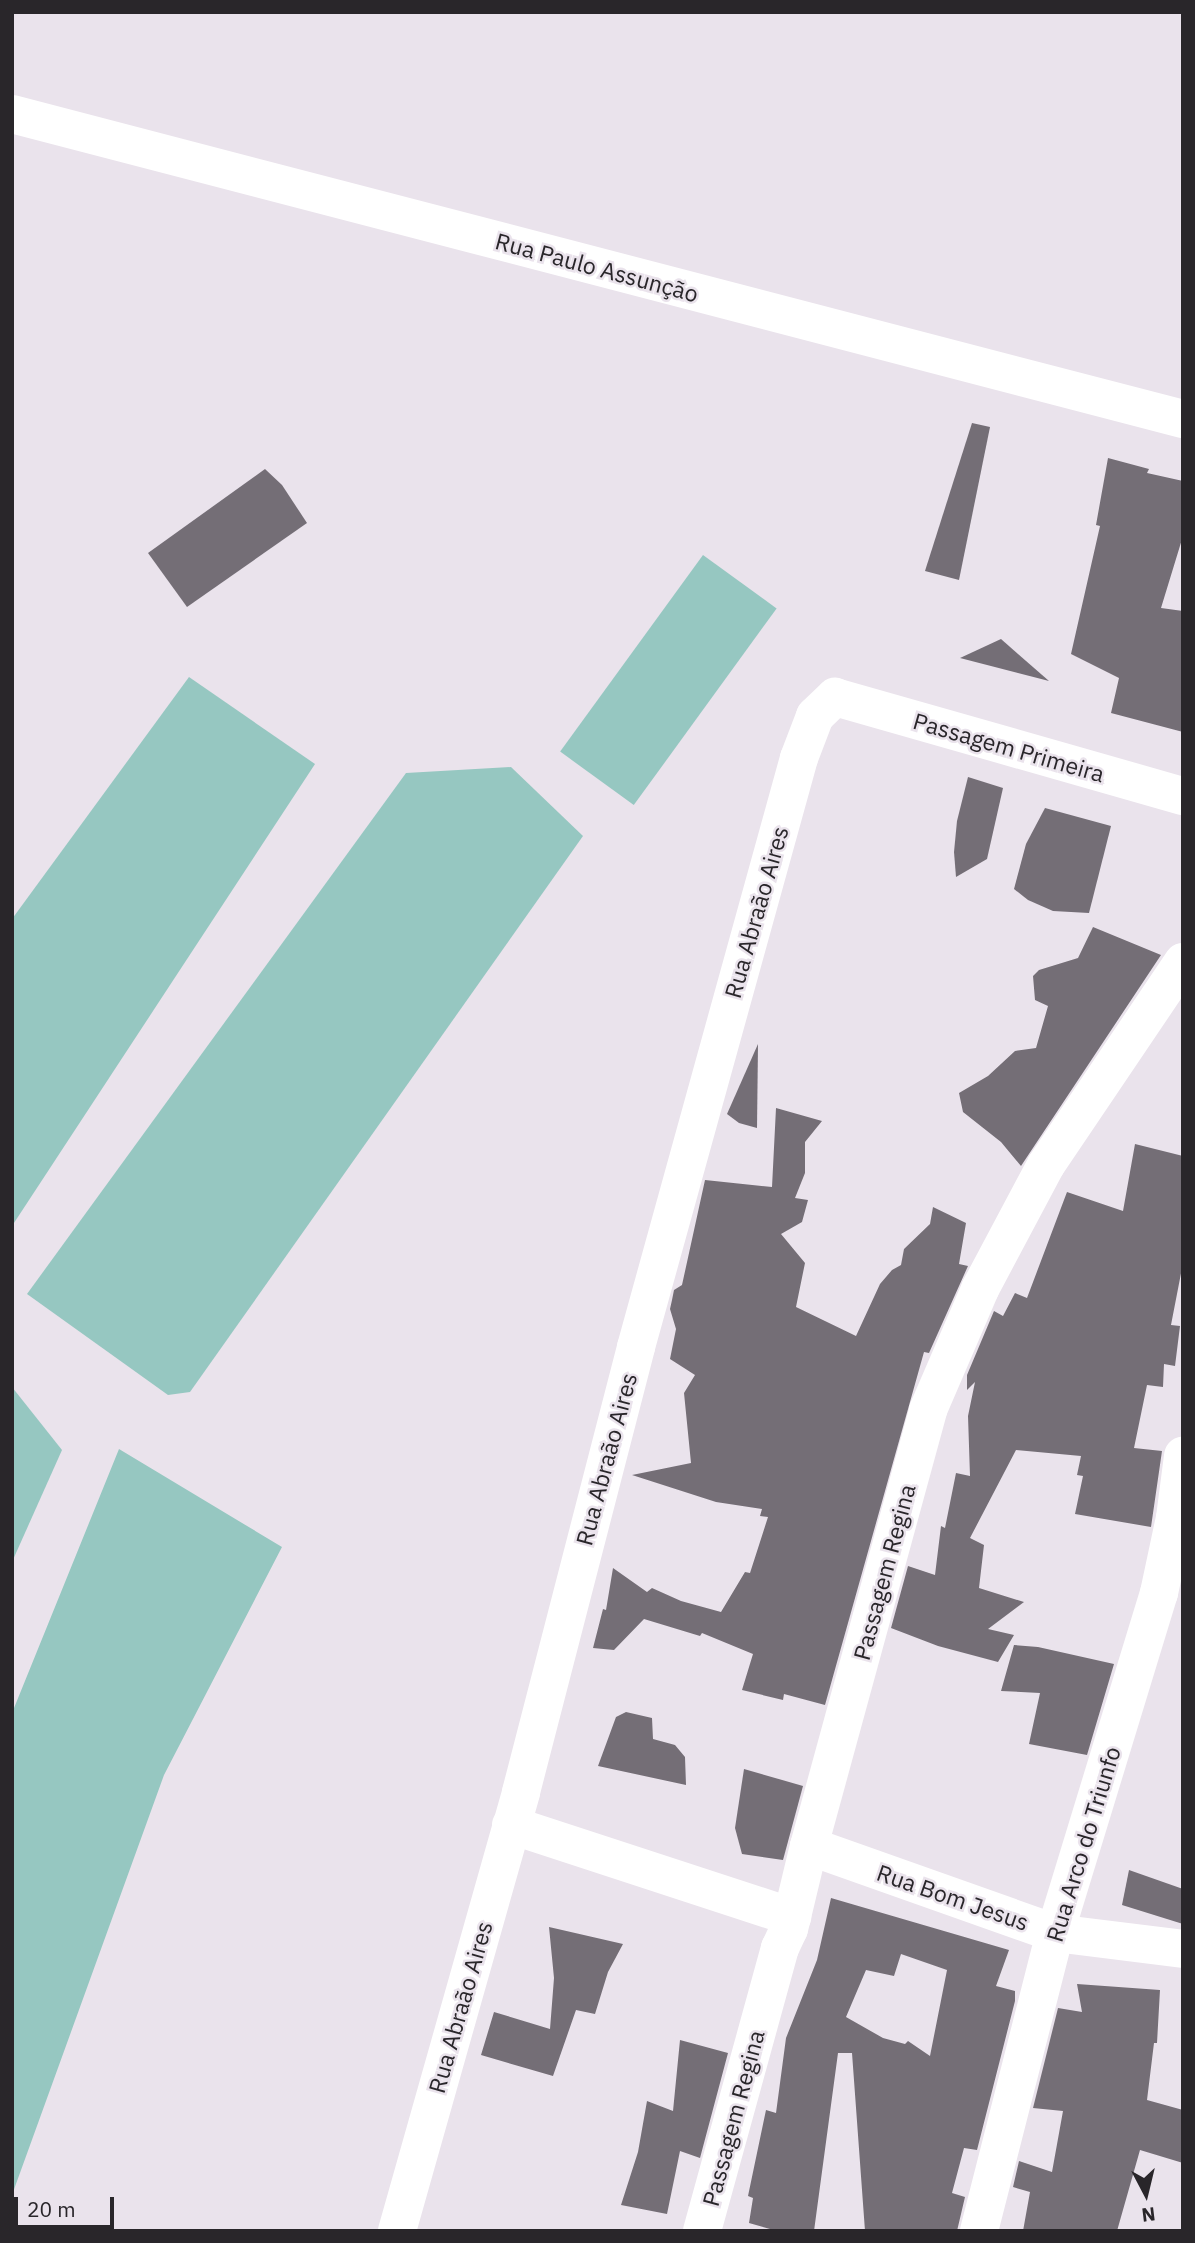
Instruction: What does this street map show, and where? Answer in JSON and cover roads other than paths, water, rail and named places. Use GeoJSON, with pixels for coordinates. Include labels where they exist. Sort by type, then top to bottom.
{"type":"FeatureCollection","features":[{"type":"Feature","properties":{"kind":"street","name":"Rua Paulo Assunção"},"geometry":{"type":"LineString","coordinates":[[12,114],[1183,419]]}},
{"type":"Feature","properties":{"kind":"street","name":"Passagem Primeira"},"geometry":{"type":"LineString","coordinates":[[835,697],[1183,796]]}},
{"type":"Feature","properties":{"kind":"street","name":"Rua Abraão Aires"},"geometry":{"type":"LineString","coordinates":[[397,2231],[511,1825],[636,1347],[799,758],[815,716],[835,697]]}},
{"type":"Feature","properties":{"kind":"street","name":"Passagem Regina"},"geometry":{"type":"LineString","coordinates":[[702,2231],[780,1948],[792,1917],[928,1409],[980,1289],[1046,1165],[1183,962]]}},
{"type":"Feature","properties":{"kind":"street","name":"Rua Arco do Triunfo"},"geometry":{"type":"LineString","coordinates":[[979,2231],[1055,1933],[1158,1592],[1175,1518],[1183,1456]]}},
{"type":"Feature","properties":{"kind":"street"},"geometry":{"type":"LineString","coordinates":[[511,1825],[792,1917]]}},
{"type":"Feature","properties":{"kind":"street","name":"Rua Bom Jesus"},"geometry":{"type":"LineString","coordinates":[[809,1846],[1055,1933],[1183,1950]]}}]}
